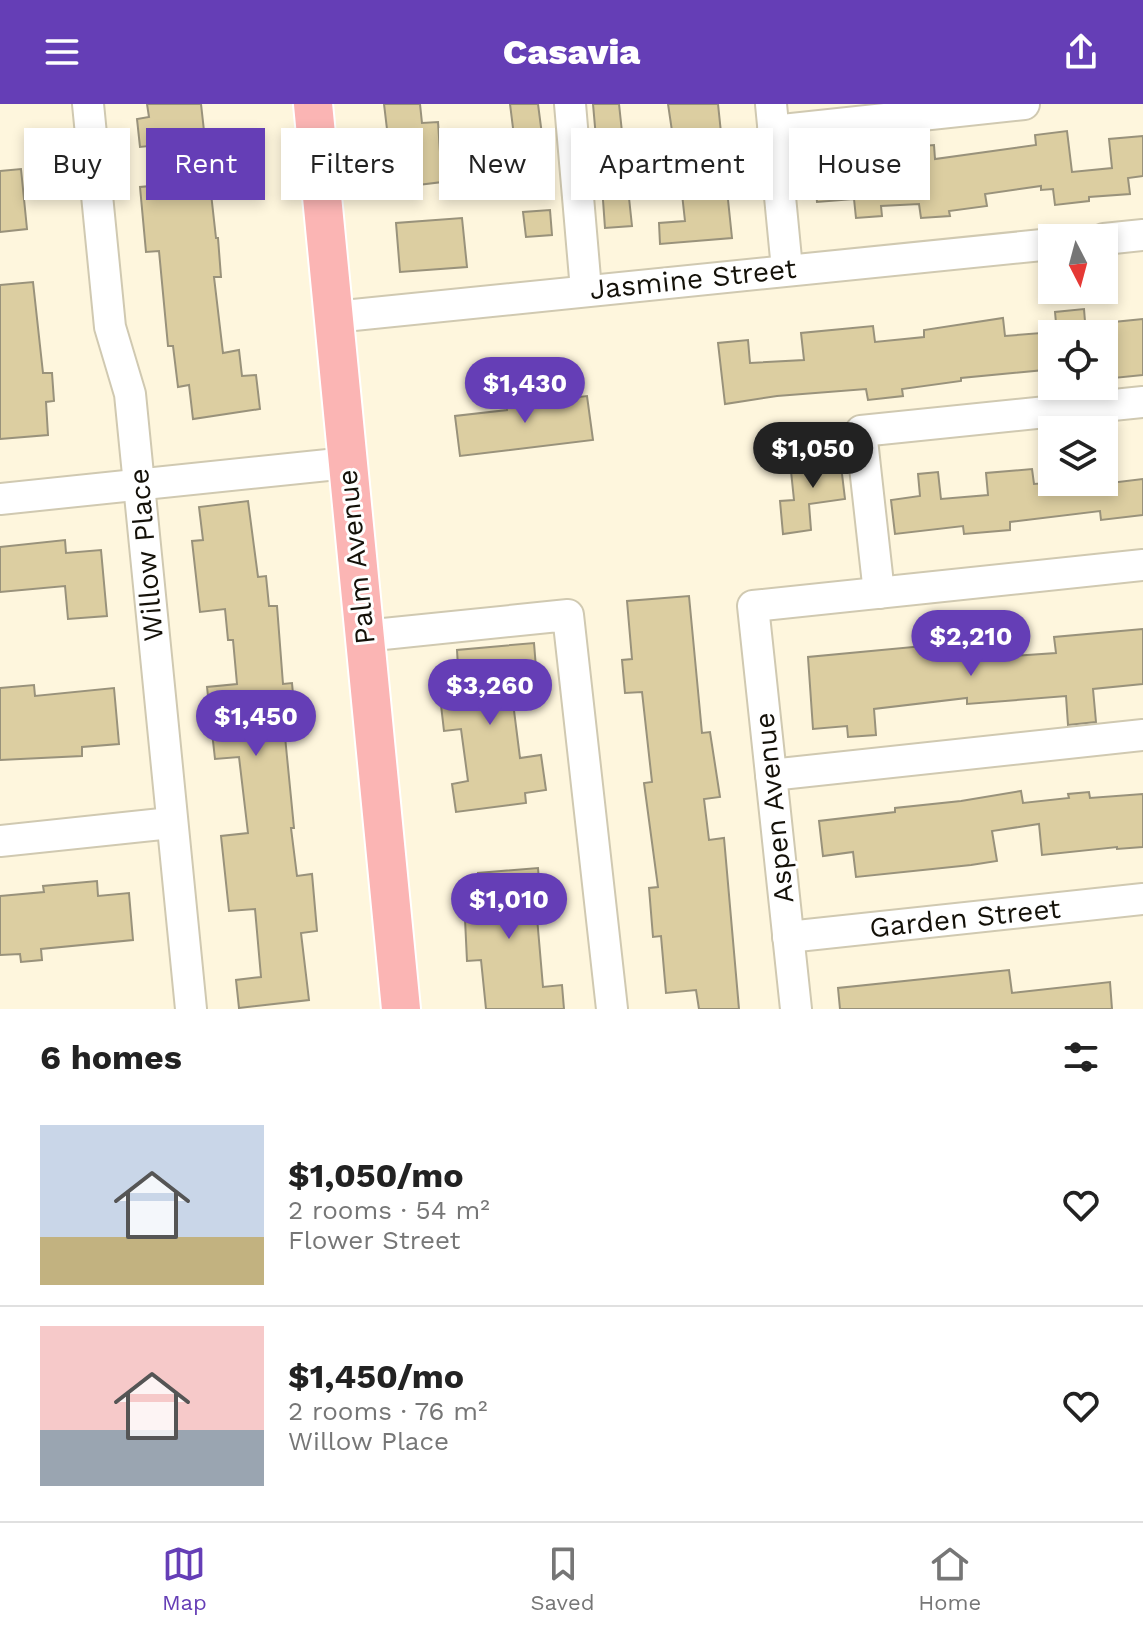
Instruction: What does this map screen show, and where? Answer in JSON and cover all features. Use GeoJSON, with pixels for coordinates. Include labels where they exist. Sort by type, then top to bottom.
{"type":"FeatureCollection","features":[{"type":"Feature","properties":{"kind":"main road","name":"Palm Avenue"},"geometry":{"type":"LineString","coordinates":[[313,104],[401,1009]]}},
{"type":"Feature","properties":{"kind":"street","name":"Willow Place"},"geometry":{"type":"LineString","coordinates":[[88,104],[110,327],[130,394],[191,1009]]}},
{"type":"Feature","properties":{"kind":"street"},"geometry":{"type":"LineString","coordinates":[[570,104],[586,290]]}},
{"type":"Feature","properties":{"kind":"street"},"geometry":{"type":"LineString","coordinates":[[787,269],[772,117],[1024,104]]}},
{"type":"Feature","properties":{"kind":"street"},"geometry":{"type":"LineString","coordinates":[[1118,238],[1143,235]]}},
{"type":"Feature","properties":{"kind":"street","name":"Jasmine Street"},"geometry":{"type":"LineString","coordinates":[[334,317],[1038,245]]}},
{"type":"Feature","properties":{"kind":"street"},"geometry":{"type":"LineString","coordinates":[[1143,402],[861,431],[879,593],[1143,565]]}},
{"type":"Feature","properties":{"kind":"street"},"geometry":{"type":"LineString","coordinates":[[0,499],[347,463]]}},
{"type":"Feature","properties":{"kind":"street","name":"Aspen Avenue"},"geometry":{"type":"LineString","coordinates":[[796,1009],[753,606],[879,593]]}},
{"type":"Feature","properties":{"kind":"street"},"geometry":{"type":"LineString","coordinates":[[364,636],[568,615],[612,1009]]}},
{"type":"Feature","properties":{"kind":"street"},"geometry":{"type":"LineString","coordinates":[[771,775],[1143,735]]}},
{"type":"Feature","properties":{"kind":"street"},"geometry":{"type":"LineString","coordinates":[[0,841],[171,823]]}},
{"type":"Feature","properties":{"kind":"street","name":"Garden Street"},"geometry":{"type":"LineString","coordinates":[[788,937],[1143,899]]}},
{"type":"Feature","properties":{"kind":"building"},"geometry":{"type":"Polygon","coordinates":[[[147,104],[201,104],[204,128],[146,128],[146,146],[140,147],[137,119],[149,117],[147,104]]]}},
{"type":"Feature","properties":{"kind":"building"},"geometry":{"type":"Polygon","coordinates":[[[384,104],[420,104],[422,123],[438,122],[439,182],[423,184],[423,128],[387,128],[384,104]]]}},
{"type":"Feature","properties":{"kind":"building"},"geometry":{"type":"Polygon","coordinates":[[[510,104],[538,104],[541,128],[513,128],[510,104]]]}},
{"type":"Feature","properties":{"kind":"building"},"geometry":{"type":"Polygon","coordinates":[[[593,104],[619,104],[622,128],[595,128],[593,104]]]}},
{"type":"Feature","properties":{"kind":"building"},"geometry":{"type":"Polygon","coordinates":[[[668,104],[718,104],[721,128],[672,128],[668,104]]]}},
{"type":"Feature","properties":{"kind":"building"},"geometry":{"type":"Polygon","coordinates":[[[1067,131],[1072,172],[1112,168],[1109,139],[1143,136],[1143,176],[1128,178],[1130,194],[1089,197],[1089,201],[1055,205],[1053,189],[1041,190],[1041,186],[985,194],[987,206],[949,211],[950,216],[921,218],[919,204],[881,206],[882,216],[856,218],[854,200],[930,200],[930,145],[934,145],[935,159],[1036,145],[1035,135],[1067,131]]]}},
{"type":"Feature","properties":{"kind":"building"},"geometry":{"type":"Polygon","coordinates":[[[21,169],[27,229],[0,232],[0,171],[21,169]]]}},
{"type":"Feature","properties":{"kind":"building"},"geometry":{"type":"Polygon","coordinates":[[[146,186],[146,200],[212,200],[221,277],[214,277],[223,353],[239,350],[242,376],[256,375],[260,409],[193,419],[189,385],[178,387],[173,346],[168,346],[159,251],[146,252],[140,187],[146,186]]]}},
{"type":"Feature","properties":{"kind":"building"},"geometry":{"type":"Polygon","coordinates":[[[603,200],[629,200],[632,226],[605,228],[603,200]]]}},
{"type":"Feature","properties":{"kind":"building"},"geometry":{"type":"Polygon","coordinates":[[[683,200],[728,200],[732,238],[660,244],[659,223],[685,221],[683,200]]]}},
{"type":"Feature","properties":{"kind":"building"},"geometry":{"type":"Polygon","coordinates":[[[550,210],[552,235],[526,237],[523,212],[550,210]]]}},
{"type":"Feature","properties":{"kind":"building"},"geometry":{"type":"Polygon","coordinates":[[[462,218],[467,267],[400,272],[396,223],[462,218]]]}},
{"type":"Feature","properties":{"kind":"building"},"geometry":{"type":"Polygon","coordinates":[[[33,282],[43,373],[52,373],[54,401],[46,402],[48,435],[0,439],[0,285],[33,282]]]}},
{"type":"Feature","properties":{"kind":"building"},"geometry":{"type":"Polygon","coordinates":[[[1084,309],[1085,320],[1056,320],[1055,312],[1084,309]]]}},
{"type":"Feature","properties":{"kind":"building"},"geometry":{"type":"Polygon","coordinates":[[[1003,318],[1005,336],[1038,333],[1038,371],[961,378],[961,381],[902,389],[903,396],[868,400],[866,389],[777,396],[725,404],[718,343],[748,340],[750,363],[804,360],[801,333],[873,326],[875,342],[924,337],[924,330],[1003,318]]]}},
{"type":"Feature","properties":{"kind":"building"},"geometry":{"type":"Polygon","coordinates":[[[1143,319],[1143,375],[1118,378],[1118,322],[1143,319]]]}},
{"type":"Feature","properties":{"kind":"building"},"geometry":{"type":"Polygon","coordinates":[[[534,390],[536,402],[587,396],[593,440],[460,456],[455,416],[507,410],[505,394],[534,390]]]}},
{"type":"Feature","properties":{"kind":"building"},"geometry":{"type":"Polygon","coordinates":[[[839,449],[845,499],[809,504],[811,530],[783,534],[780,501],[794,500],[791,471],[815,468],[814,451],[839,449]]]}},
{"type":"Feature","properties":{"kind":"building"},"geometry":{"type":"Polygon","coordinates":[[[1032,469],[1034,484],[1038,484],[1038,496],[1118,496],[1118,482],[1143,479],[1143,515],[1101,520],[1100,511],[1010,522],[1010,530],[964,534],[963,526],[895,534],[891,500],[920,496],[918,474],[938,472],[941,499],[988,495],[986,473],[1032,469]]]}},
{"type":"Feature","properties":{"kind":"building"},"geometry":{"type":"Polygon","coordinates":[[[248,501],[258,577],[266,576],[269,606],[277,606],[283,684],[292,683],[294,705],[282,706],[294,828],[291,828],[297,876],[312,874],[317,931],[301,933],[309,1000],[239,1008],[236,980],[261,977],[255,909],[229,911],[221,836],[248,833],[239,757],[215,759],[207,687],[237,684],[233,640],[228,640],[225,609],[200,612],[192,541],[203,540],[199,507],[248,501]]]}},
{"type":"Feature","properties":{"kind":"building"},"geometry":{"type":"Polygon","coordinates":[[[65,540],[66,553],[101,550],[107,616],[68,619],[65,586],[0,592],[0,547],[65,540]]]}},
{"type":"Feature","properties":{"kind":"building"},"geometry":{"type":"Polygon","coordinates":[[[689,596],[702,733],[710,732],[720,797],[704,799],[709,840],[724,838],[739,1009],[699,1009],[696,990],[666,993],[661,936],[653,937],[649,888],[658,887],[644,783],[652,782],[642,692],[625,693],[622,660],[632,659],[627,601],[689,596]]]}},
{"type":"Feature","properties":{"kind":"building"},"geometry":{"type":"Polygon","coordinates":[[[1143,629],[1143,684],[1093,689],[1096,722],[1068,725],[1066,696],[967,704],[967,698],[874,709],[876,735],[848,737],[847,726],[813,729],[808,657],[934,645],[936,657],[1010,651],[1011,656],[1056,653],[1054,637],[1143,629]]]}},
{"type":"Feature","properties":{"kind":"building"},"geometry":{"type":"Polygon","coordinates":[[[534,643],[536,668],[514,669],[515,679],[510,679],[520,758],[541,755],[546,790],[525,793],[526,803],[456,812],[452,784],[468,781],[461,729],[444,731],[442,668],[458,667],[457,650],[534,643]]]}},
{"type":"Feature","properties":{"kind":"building"},"geometry":{"type":"Polygon","coordinates":[[[34,685],[35,696],[114,688],[119,744],[82,747],[82,756],[0,760],[0,688],[34,685]]]}},
{"type":"Feature","properties":{"kind":"building"},"geometry":{"type":"Polygon","coordinates":[[[1021,791],[1023,803],[1069,798],[1068,794],[1089,792],[1090,798],[1143,794],[1143,847],[1042,855],[1039,824],[992,831],[997,861],[971,865],[856,877],[853,852],[823,856],[819,821],[1021,791]]]}},
{"type":"Feature","properties":{"kind":"building"},"geometry":{"type":"Polygon","coordinates":[[[538,868],[540,893],[535,894],[543,987],[562,985],[564,1009],[486,1009],[481,960],[467,961],[464,898],[480,896],[478,873],[538,868]]]}},
{"type":"Feature","properties":{"kind":"building"},"geometry":{"type":"Polygon","coordinates":[[[97,881],[98,896],[129,893],[133,940],[41,949],[42,960],[21,962],[20,954],[0,955],[0,896],[44,892],[43,886],[97,881]]]}},
{"type":"Feature","properties":{"kind":"building"},"geometry":{"type":"Polygon","coordinates":[[[1009,970],[1012,993],[1110,982],[1112,1009],[840,1009],[838,988],[1009,970]]]}}]}
